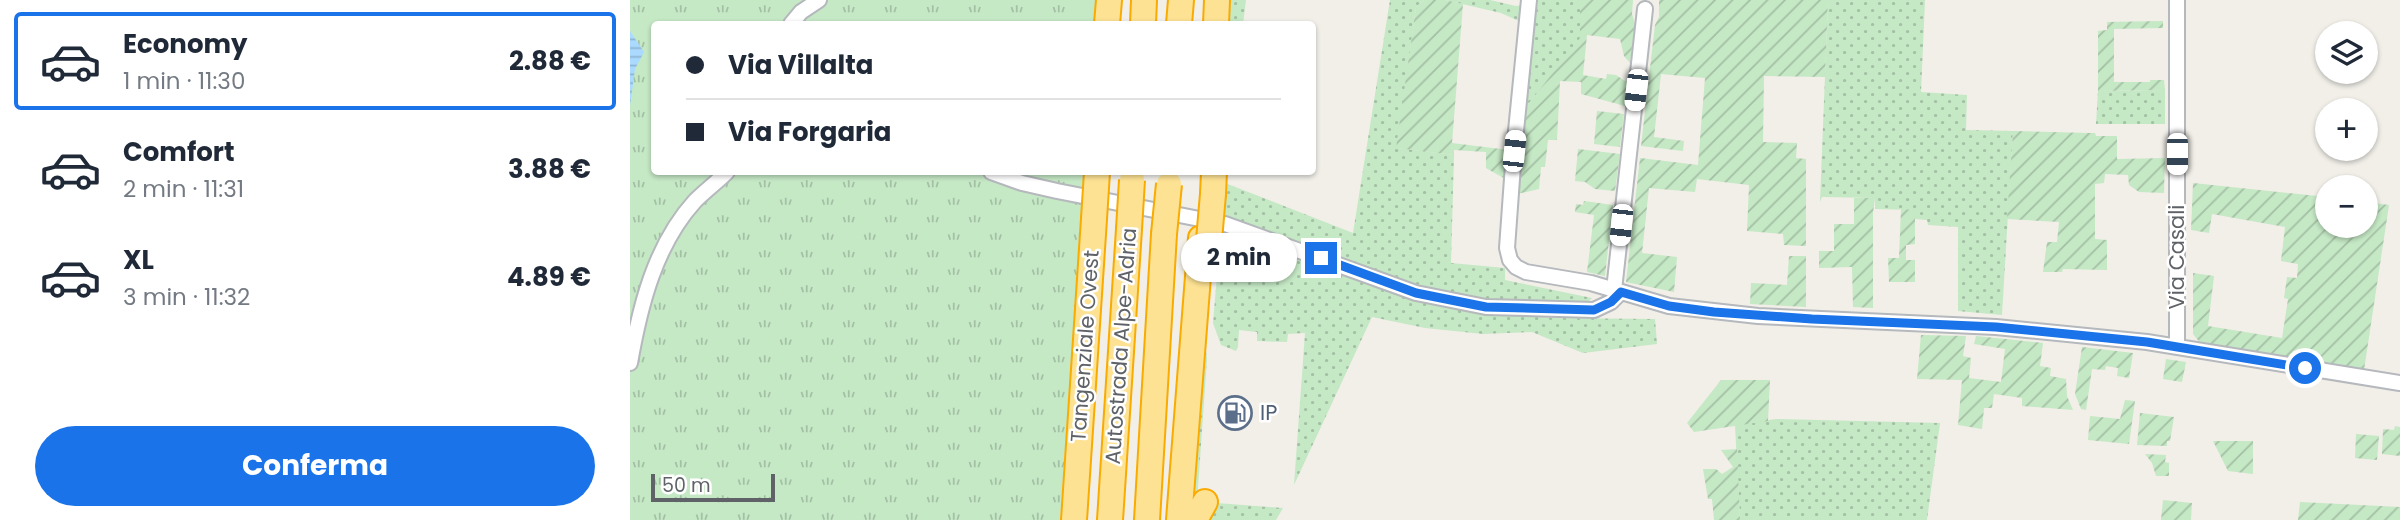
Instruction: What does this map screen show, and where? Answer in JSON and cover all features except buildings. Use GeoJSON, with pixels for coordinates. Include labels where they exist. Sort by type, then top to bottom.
{"type":"FeatureCollection","features":[{"type":"Feature","properties":{"kind":"highway"},"geometry":{"type":"LineString","coordinates":[[1107,21],[1109,0]]}},
{"type":"Feature","properties":{"kind":"highway"},"geometry":{"type":"LineString","coordinates":[[1143,21],[1144,0]]}},
{"type":"Feature","properties":{"kind":"highway"},"geometry":{"type":"LineString","coordinates":[[1180,21],[1181,0]]}},
{"type":"Feature","properties":{"kind":"highway"},"geometry":{"type":"LineString","coordinates":[[1216,21],[1217,0]]}},
{"type":"Feature","properties":{"kind":"highway","name":"Tangenziale Ovest"},"geometry":{"type":"LineString","coordinates":[[1073,520],[1097,175]]}},
{"type":"Feature","properties":{"kind":"highway","name":"Autostrada Alpe-Adria"},"geometry":{"type":"LineString","coordinates":[[1110,520],[1133,176]]}},
{"type":"Feature","properties":{"kind":"highway","name":"Autostrada Alpe-Adria"},"geometry":{"type":"LineString","coordinates":[[1147,520],[1169,178]]}},
{"type":"Feature","properties":{"kind":"highway"},"geometry":{"type":"LineString","coordinates":[[1180,520],[1209,182]]}},
{"type":"Feature","properties":{"kind":"highway"},"geometry":{"type":"LineString","coordinates":[[1205,239],[1206,322]]}},
{"type":"Feature","properties":{"kind":"street"},"geometry":{"type":"LineString","coordinates":[[794,21],[801,12],[819,0]]}},
{"type":"Feature","properties":{"kind":"street"},"geometry":{"type":"LineString","coordinates":[[1529,0],[1508,229],[1508,254],[1516,267],[1540,276],[1591,284],[1669,306],[1772,317],[1996,327],[2177,347],[2400,383]]}},
{"type":"Feature","properties":{"kind":"street","name":"Via Casali"},"geometry":{"type":"LineString","coordinates":[[2177,0],[2177,347]]}},
{"type":"Feature","properties":{"kind":"street"},"geometry":{"type":"LineString","coordinates":[[999,175],[1057,191],[1225,224],[1416,293],[1486,307],[1594,310],[1611,302],[1617,291],[1646,9]]}},
{"type":"Feature","properties":{"kind":"street"},"geometry":{"type":"LineString","coordinates":[[630,363],[644,298],[666,243],[696,201],[724,175]]}},
{"type":"Feature","properties":{"kind":"green space"},"geometry":{"type":"Polygon","coordinates":[[[630,0],[1096,0],[1094,21],[651,21],[651,175],[1085,175],[1060,520],[630,520],[630,0]]]}},
{"type":"Feature","properties":{"kind":"green space"},"geometry":{"type":"Polygon","coordinates":[[[1228,0],[1246,0],[1243,21],[1226,21],[1228,0]]]}},
{"type":"Feature","properties":{"kind":"green space"},"geometry":{"type":"Polygon","coordinates":[[[1390,0],[1424,0],[1416,7],[1397,148],[1454,155],[1451,263],[1505,268],[1505,280],[1592,298],[1587,303],[1488,299],[1419,287],[1222,215],[1225,183],[1353,233],[1390,0]]]}},
{"type":"Feature","properties":{"kind":"green space"},"geometry":{"type":"Polygon","coordinates":[[[1424,0],[1445,0],[1463,4],[1452,143],[1509,150],[1507,180],[1486,168],[1486,152],[1454,150],[1454,155],[1396,148],[1416,7],[1424,0]]]}},
{"type":"Feature","properties":{"kind":"green space"},"geometry":{"type":"Polygon","coordinates":[[[1445,0],[1490,0],[1516,6],[1525,5],[1521,22],[1501,13],[1445,0]]]}},
{"type":"Feature","properties":{"kind":"green space"},"geometry":{"type":"Polygon","coordinates":[[[1537,0],[1580,0],[1581,38],[1526,107],[1537,0]]]}},
{"type":"Feature","properties":{"kind":"green space"},"geometry":{"type":"Polygon","coordinates":[[[1580,0],[1633,0],[1632,14],[1635,24],[1630,63],[1624,56],[1620,39],[1587,35],[1583,75],[1606,79],[1607,74],[1616,75],[1628,83],[1625,106],[1581,94],[1581,82],[1560,81],[1557,140],[1548,140],[1539,189],[1517,194],[1526,107],[1580,38],[1580,0]]]}},
{"type":"Feature","properties":{"kind":"green space"},"geometry":{"type":"Polygon","coordinates":[[[1659,0],[1828,0],[1825,77],[1764,76],[1763,142],[1797,143],[1796,158],[1806,159],[1806,246],[1784,245],[1783,234],[1747,231],[1749,185],[1697,179],[1695,192],[1649,188],[1642,253],[1677,257],[1674,292],[1626,282],[1640,158],[1698,165],[1705,78],[1661,74],[1654,137],[1684,141],[1683,151],[1641,146],[1659,0]]]}},
{"type":"Feature","properties":{"kind":"green space"},"geometry":{"type":"Polygon","coordinates":[[[1828,0],[1925,0],[1921,92],[1967,95],[1966,130],[2013,131],[2002,315],[1958,311],[1958,227],[1928,225],[1927,220],[1915,219],[1915,210],[1875,209],[1875,198],[1822,197],[1820,202],[1828,0]]]}},
{"type":"Feature","properties":{"kind":"green space"},"geometry":{"type":"Polygon","coordinates":[[[2163,21],[2163,28],[2114,29],[2114,82],[2164,80],[2165,90],[2098,91],[2098,31],[2107,30],[2107,22],[2163,21]]]}},
{"type":"Feature","properties":{"kind":"green space"},"geometry":{"type":"Polygon","coordinates":[[[2165,90],[2165,124],[2096,124],[2098,91],[2165,90]]]}},
{"type":"Feature","properties":{"kind":"green space"},"geometry":{"type":"Polygon","coordinates":[[[1597,111],[1624,114],[1620,147],[1594,144],[1597,111]]]}},
{"type":"Feature","properties":{"kind":"green space"},"geometry":{"type":"Polygon","coordinates":[[[2013,131],[2117,136],[2117,159],[2165,158],[2164,193],[2139,192],[2129,185],[2128,175],[2105,174],[2104,183],[2095,184],[2095,239],[2107,240],[2107,270],[2063,269],[2062,272],[2043,272],[2047,242],[2057,242],[2059,222],[2007,219],[2013,131]]]}},
{"type":"Feature","properties":{"kind":"green space"},"geometry":{"type":"Polygon","coordinates":[[[1578,149],[1620,154],[1615,191],[1595,189],[1585,182],[1575,181],[1578,149]]]}},
{"type":"Feature","properties":{"kind":"green space"},"geometry":{"type":"Polygon","coordinates":[[[2193,183],[2315,196],[2315,238],[2378,238],[2378,204],[2389,205],[2364,370],[2201,344],[2193,334],[2193,273],[2214,276],[2208,326],[2282,338],[2288,299],[2284,298],[2287,277],[2297,278],[2298,264],[2281,261],[2285,227],[2212,214],[2209,233],[2191,230],[2193,183]]]}},
{"type":"Feature","properties":{"kind":"green space"},"geometry":{"type":"Polygon","coordinates":[[[1854,198],[1875,198],[1873,308],[1853,307],[1852,267],[1819,268],[1819,251],[1834,251],[1834,224],[1854,224],[1854,198]]]}},
{"type":"Feature","properties":{"kind":"green space"},"geometry":{"type":"Polygon","coordinates":[[[1584,201],[1613,205],[1605,276],[1587,272],[1594,215],[1575,212],[1576,204],[1583,205],[1584,201]]]}},
{"type":"Feature","properties":{"kind":"green space"},"geometry":{"type":"Polygon","coordinates":[[[1901,209],[1915,210],[1915,244],[1906,245],[1906,260],[1915,260],[1915,282],[1889,282],[1888,258],[1899,258],[1901,209]]]}},
{"type":"Feature","properties":{"kind":"green space"},"geometry":{"type":"Polygon","coordinates":[[[1221,229],[1414,300],[1484,314],[1655,319],[1657,344],[1583,353],[1532,332],[1483,334],[1425,328],[1372,317],[1294,485],[1305,333],[1288,334],[1287,342],[1257,341],[1257,332],[1239,330],[1236,351],[1221,345],[1213,323],[1221,229]]]}},
{"type":"Feature","properties":{"kind":"green space"},"geometry":{"type":"Polygon","coordinates":[[[1789,256],[1806,256],[1806,307],[1750,304],[1751,283],[1787,285],[1789,256]]]}},
{"type":"Feature","properties":{"kind":"green space"},"geometry":{"type":"Polygon","coordinates":[[[1921,335],[1966,336],[1963,356],[1971,358],[1969,378],[2001,382],[2005,349],[1974,344],[1976,336],[2043,343],[2040,366],[2051,368],[2050,376],[2066,379],[2067,396],[2073,410],[2022,406],[2022,398],[1994,394],[1992,408],[1984,408],[1982,429],[1958,425],[1962,380],[1917,379],[1921,335]]]}},
{"type":"Feature","properties":{"kind":"green space"},"geometry":{"type":"Polygon","coordinates":[[[1205,343],[1207,359],[1197,502],[1190,501],[1205,343]]]}},
{"type":"Feature","properties":{"kind":"green space"},"geometry":{"type":"Polygon","coordinates":[[[2082,347],[2133,353],[2129,378],[2117,376],[2118,368],[2106,366],[2105,370],[2092,369],[2086,410],[2081,409],[2075,394],[2082,347]]]}},
{"type":"Feature","properties":{"kind":"green space"},"geometry":{"type":"Polygon","coordinates":[[[2166,359],[2186,362],[2182,382],[2163,379],[2166,359]]]}},
{"type":"Feature","properties":{"kind":"green space"},"geometry":{"type":"Polygon","coordinates":[[[1721,380],[1770,380],[1768,421],[1694,432],[1687,423],[1721,380]]]}},
{"type":"Feature","properties":{"kind":"green space"},"geometry":{"type":"Polygon","coordinates":[[[2125,400],[2135,401],[2129,444],[2088,440],[2090,416],[2120,419],[2125,400]]]}},
{"type":"Feature","properties":{"kind":"green space"},"geometry":{"type":"Polygon","coordinates":[[[2140,413],[2174,417],[2167,446],[2137,445],[2140,413]]]}},
{"type":"Feature","properties":{"kind":"green space"},"geometry":{"type":"Polygon","coordinates":[[[1776,419],[1940,423],[1927,520],[1740,520],[1735,425],[1776,419]]]}},
{"type":"Feature","properties":{"kind":"green space"},"geometry":{"type":"Polygon","coordinates":[[[2395,426],[2400,427],[2400,456],[2382,454],[2383,429],[2394,430],[2395,426]]]}},
{"type":"Feature","properties":{"kind":"green space"},"geometry":{"type":"Polygon","coordinates":[[[2356,434],[2379,436],[2377,460],[2355,458],[2356,434]]]}},
{"type":"Feature","properties":{"kind":"green space"},"geometry":{"type":"Polygon","coordinates":[[[2213,441],[2253,441],[2253,474],[2228,471],[2213,441]]]}},
{"type":"Feature","properties":{"kind":"green space"},"geometry":{"type":"Polygon","coordinates":[[[1737,449],[1740,520],[1714,520],[1712,499],[1708,499],[1703,469],[1716,469],[1722,474],[1733,467],[1721,450],[1737,449]]]}},
{"type":"Feature","properties":{"kind":"green space"},"geometry":{"type":"Polygon","coordinates":[[[2145,454],[2166,455],[2169,476],[2156,476],[2152,463],[2145,454]]]}},
{"type":"Feature","properties":{"kind":"green space"},"geometry":{"type":"Polygon","coordinates":[[[2163,500],[2192,503],[2191,520],[2161,520],[2163,500]]]}},
{"type":"Feature","properties":{"kind":"green space"},"geometry":{"type":"Polygon","coordinates":[[[2300,502],[2400,507],[2400,520],[2298,520],[2300,502]]]}},
{"type":"Feature","properties":{"kind":"green space"},"geometry":{"type":"Polygon","coordinates":[[[1217,503],[1283,508],[1276,520],[1205,520],[1217,503]]]}},
{"type":"Feature","properties":{"kind":"water"},"geometry":{"type":"Polygon","coordinates":[[[630,31],[644,52],[635,69],[630,106],[630,31]]]}},
{"type":"Feature","properties":{"kind":"place","name":"IP"},"geometry":{"type":"Point","coordinates":[1235,413]}},
{"type":"Feature","properties":{"kind":"route"},"geometry":{"type":"LineString","coordinates":[[1321,258],[1416,293],[1486,307],[1594,310],[1611,302],[1621,292],[1669,306],[1714,312],[1996,327],[2147,342],[2305,368]]}}]}
